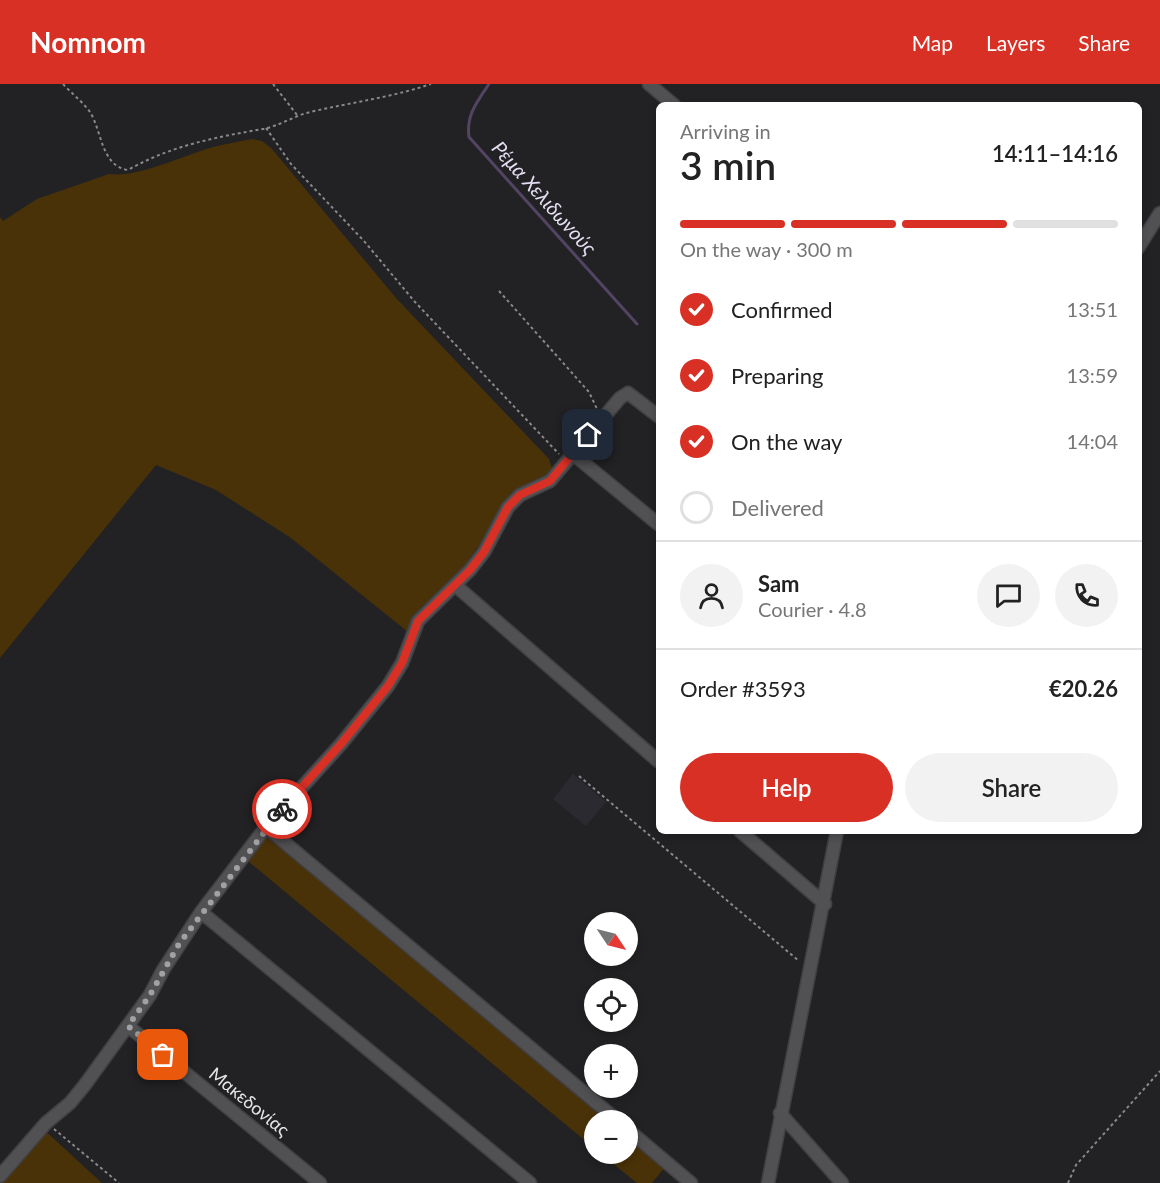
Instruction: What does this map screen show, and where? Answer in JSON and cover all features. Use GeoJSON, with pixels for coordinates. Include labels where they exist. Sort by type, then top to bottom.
{"type":"FeatureCollection","features":[{"type":"Feature","properties":{"kind":"street"},"geometry":{"type":"LineString","coordinates":[[649,84],[670,102]]}},
{"type":"Feature","properties":{"kind":"street"},"geometry":{"type":"LineString","coordinates":[[1142,242],[1160,213]]}},
{"type":"Feature","properties":{"kind":"street"},"geometry":{"type":"LineString","coordinates":[[0,1176],[46,1123],[70,1104],[128,1026],[201,912],[266,827],[341,744],[388,686],[402,663],[418,621],[455,585],[484,552],[508,507],[520,495],[550,481],[620,398],[628,393],[656,414]]}},
{"type":"Feature","properties":{"kind":"street"},"geometry":{"type":"LineString","coordinates":[[570,458],[656,522]]}},
{"type":"Feature","properties":{"kind":"street"},"geometry":{"type":"LineString","coordinates":[[455,585],[656,759]]}},
{"type":"Feature","properties":{"kind":"street"},"geometry":{"type":"LineString","coordinates":[[266,827],[604,1110]]}},
{"type":"Feature","properties":{"kind":"street"},"geometry":{"type":"LineString","coordinates":[[743,834],[825,904]]}},
{"type":"Feature","properties":{"kind":"street"},"geometry":{"type":"LineString","coordinates":[[768,1183],[780,1113],[825,904],[837,834]]}},
{"type":"Feature","properties":{"kind":"street"},"geometry":{"type":"LineString","coordinates":[[201,912],[530,1183]]}},
{"type":"Feature","properties":{"kind":"street","name":"Μακεδονίας"},"geometry":{"type":"LineString","coordinates":[[128,1026],[320,1183]]}},
{"type":"Feature","properties":{"kind":"street"},"geometry":{"type":"LineString","coordinates":[[780,1113],[842,1183]]}},
{"type":"Feature","properties":{"kind":"street"},"geometry":{"type":"LineString","coordinates":[[638,1138],[691,1183]]}},
{"type":"Feature","properties":{"kind":"path"},"geometry":{"type":"LineString","coordinates":[[63,84],[92,115],[105,153],[120,169],[128,170],[170,150],[217,136],[266,128],[297,115],[389,98],[431,84]]}},
{"type":"Feature","properties":{"kind":"path"},"geometry":{"type":"LineString","coordinates":[[273,84],[297,115]]}},
{"type":"Feature","properties":{"kind":"path"},"geometry":{"type":"LineString","coordinates":[[266,128],[291,164],[364,241],[423,311],[570,458]]}},
{"type":"Feature","properties":{"kind":"path"},"geometry":{"type":"LineString","coordinates":[[499,291],[589,392],[597,404],[600,420]]}},
{"type":"Feature","properties":{"kind":"path"},"geometry":{"type":"LineString","coordinates":[[579,776],[810,970]]}},
{"type":"Feature","properties":{"kind":"path"},"geometry":{"type":"LineString","coordinates":[[1068,1183],[1077,1165],[1160,1071]]}},
{"type":"Feature","properties":{"kind":"path"},"geometry":{"type":"LineString","coordinates":[[46,1123],[119,1183]]}},
{"type":"Feature","properties":{"kind":"shaded area"},"geometry":{"type":"Polygon","coordinates":[[[252,139],[262,141],[272,149],[396,298],[549,459],[553,472],[498,519],[452,583],[422,606],[408,632],[291,538],[216,490],[156,465],[0,658],[0,217],[3,221],[37,199],[109,174],[146,170],[210,148],[252,139]]]}},
{"type":"Feature","properties":{"kind":"shaded area"},"geometry":{"type":"Polygon","coordinates":[[[573,774],[606,802],[586,826],[553,799],[573,774]]]}},
{"type":"Feature","properties":{"kind":"shaded area"},"geometry":{"type":"Polygon","coordinates":[[[268,834],[597,1110],[584,1110],[584,1140],[248,861],[268,834]]]}},
{"type":"Feature","properties":{"kind":"shaded area"},"geometry":{"type":"Polygon","coordinates":[[[42,1128],[102,1183],[0,1183],[0,1180],[42,1128]]]}},
{"type":"Feature","properties":{"kind":"shaded area"},"geometry":{"type":"Polygon","coordinates":[[[638,1145],[665,1167],[652,1183],[637,1183],[613,1164],[638,1164],[638,1145]]]}},
{"type":"Feature","properties":{"kind":"waterway","name":"Ρέμα Χελιδωνούς"},"geometry":{"type":"LineString","coordinates":[[489,84],[471,115],[469,137],[637,324]]}},
{"type":"Feature","properties":{"kind":"way so far"},"geometry":{"type":"LineString","coordinates":[[163,1055],[128,1026],[150,995],[163,970],[201,912],[282,809]]}},
{"type":"Feature","properties":{"kind":"route"},"geometry":{"type":"LineString","coordinates":[[282,809],[341,744],[388,686],[402,663],[418,621],[470,570],[484,552],[508,507],[520,495],[550,481],[588,435]]}}]}
